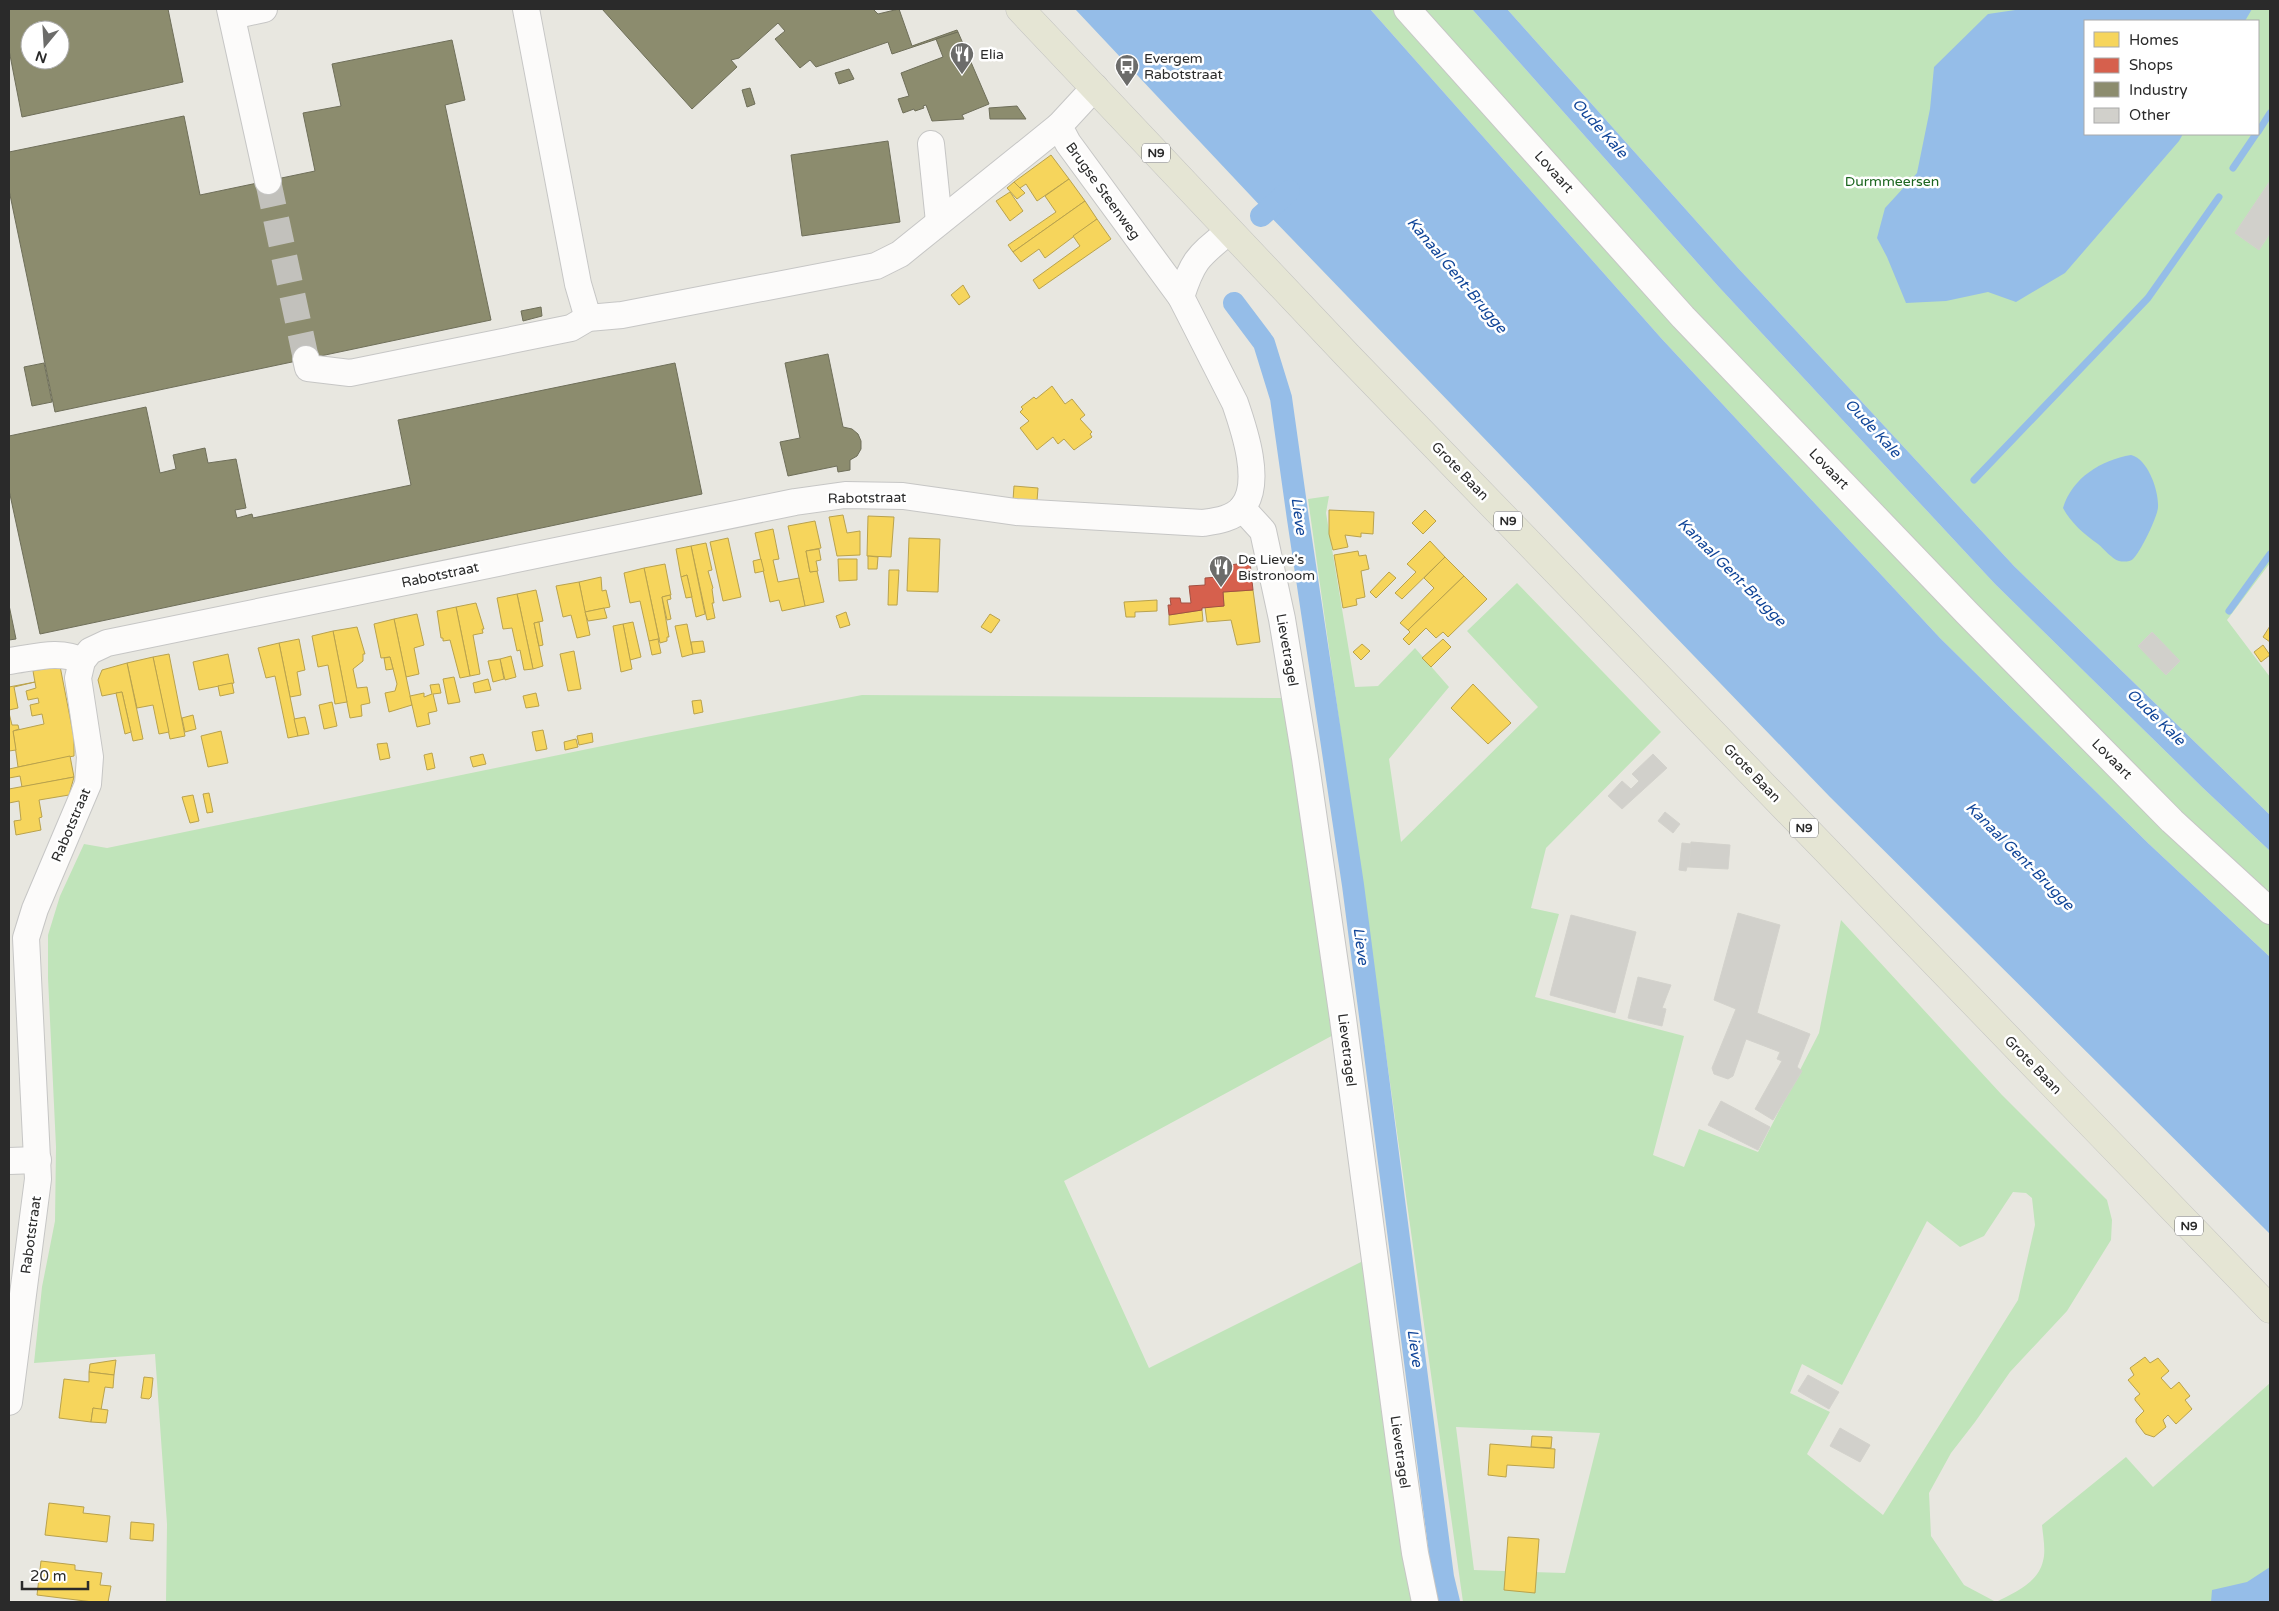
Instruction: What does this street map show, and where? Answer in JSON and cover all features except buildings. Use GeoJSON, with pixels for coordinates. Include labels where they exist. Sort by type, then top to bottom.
{"type":"FeatureCollection","features":[{"type":"Feature","properties":{"kind":"main road","name":"N9"},"geometry":{"type":"LineString","coordinates":[[1020,9],[1230,231]]}},
{"type":"Feature","properties":{"kind":"main road","name":"Grote Baan"},"geometry":{"type":"LineString","coordinates":[[1230,231],[2270,1309]]}},
{"type":"Feature","properties":{"kind":"street"},"geometry":{"type":"LineString","coordinates":[[264,9],[231,12],[268,181]]}},
{"type":"Feature","properties":{"kind":"street"},"geometry":{"type":"LineString","coordinates":[[526,9],[578,284],[588,318]]}},
{"type":"Feature","properties":{"kind":"street","name":"Lovaart"},"geometry":{"type":"LineString","coordinates":[[1407,9],[1683,317],[1981,627],[2172,820],[2270,911]]}},
{"type":"Feature","properties":{"kind":"street","name":"Brugse Steenweg"},"geometry":{"type":"LineString","coordinates":[[1095,87],[1059,126],[1068,143],[1181,297]]}},
{"type":"Feature","properties":{"kind":"street"},"geometry":{"type":"LineString","coordinates":[[306,359],[308,368],[350,373],[571,328],[588,318],[622,315],[876,266],[900,254],[1059,126]]}},
{"type":"Feature","properties":{"kind":"street"},"geometry":{"type":"LineString","coordinates":[[931,144],[939,222]]}},
{"type":"Feature","properties":{"kind":"street"},"geometry":{"type":"LineString","coordinates":[[1230,231],[1196,259],[1181,297],[1235,404],[1240,418],[1251,466],[1252,481],[1248,497],[1242,508]]}},
{"type":"Feature","properties":{"kind":"street","name":"Rabotstraat"},"geometry":{"type":"LineString","coordinates":[[9,1402],[38,1179],[26,938],[35,909],[88,784],[90,757],[78,678],[82,661],[90,651],[107,643],[803,501],[845,495],[903,496],[1016,512],[1203,522],[1222,520],[1242,508]]}},
{"type":"Feature","properties":{"kind":"street","name":"Lievetragel"},"geometry":{"type":"LineString","coordinates":[[1242,508],[1263,531],[1282,619],[1304,749],[1343,1019],[1398,1441],[1415,1553],[1425,1602]]}},
{"type":"Feature","properties":{"kind":"street"},"geometry":{"type":"LineString","coordinates":[[9,661],[50,655],[72,655],[82,661]]}},
{"type":"Feature","properties":{"kind":"street"},"geometry":{"type":"LineString","coordinates":[[9,1161],[38,1160]]}},
{"type":"Feature","properties":{"kind":"green space"},"geometry":{"type":"Polygon","coordinates":[[[1370,9],[1472,9],[1718,286],[1995,584],[2270,851],[2270,957],[2149,844],[1940,638],[1661,338],[1370,9]]]}},
{"type":"Feature","properties":{"kind":"green space","name":"Durmmeersen"},"geometry":{"type":"Polygon","coordinates":[[[1507,9],[2270,9],[2270,563],[2227,620],[2270,677],[2270,815],[2014,566],[1738,268],[1507,9]]]}},
{"type":"Feature","properties":{"kind":"green space"},"geometry":{"type":"Polygon","coordinates":[[[1329,496],[1326,513],[1355,687],[1378,686],[1415,648],[1449,687],[1389,759],[1401,842],[1538,707],[1467,631],[1517,583],[1661,732],[1546,848],[1531,908],[1559,914],[1535,997],[1684,1036],[1653,1155],[1684,1167],[1699,1129],[1758,1152],[1819,1033],[1841,920],[2002,1095],[2107,1200],[2112,1220],[2111,1240],[2067,1311],[2010,1372],[1951,1453],[1929,1493],[1931,1536],[1964,1585],[1996,1602],[1463,1602],[1308,499],[1329,496]],[[2013,1192],[1984,1236],[1960,1247],[1927,1221],[1842,1385],[1802,1364],[1790,1393],[1830,1412],[1807,1454],[1883,1515],[2018,1300],[2035,1225],[2032,1198],[2026,1193],[2013,1192]],[[1456,1427],[1474,1570],[1565,1573],[1600,1433],[1456,1427]]]}},
{"type":"Feature","properties":{"kind":"green space"},"geometry":{"type":"Polygon","coordinates":[[[862,695],[1286,698],[1337,1033],[1064,1181],[1149,1368],[1367,1259],[1418,1602],[166,1602],[167,1524],[155,1354],[34,1363],[42,1287],[55,1221],[56,1147],[48,978],[48,935],[60,896],[84,844],[107,848],[646,737],[862,695]]]}},
{"type":"Feature","properties":{"kind":"green space"},"geometry":{"type":"Polygon","coordinates":[[[2270,1383],[2270,1577],[2235,1602],[1996,1602],[2025,1586],[2040,1569],[2044,1553],[2042,1525],[2126,1457],[2153,1487],[2270,1383]]]}},
{"type":"Feature","properties":{"kind":"water","name":"Kanaal Gent-Brugge"},"geometry":{"type":"Polygon","coordinates":[[[1075,9],[1370,9],[1661,338],[1940,638],[2149,844],[2270,957],[2270,1234],[1830,797],[1266,212],[1075,9]]]}},
{"type":"Feature","properties":{"kind":"water","name":"Oude Kale"},"geometry":{"type":"Polygon","coordinates":[[[1472,9],[1507,9],[1738,268],[2014,566],[2270,815],[2270,851],[1995,584],[1718,286],[1472,9]]]}},
{"type":"Feature","properties":{"kind":"water"},"geometry":{"type":"Polygon","coordinates":[[[2022,9],[2252,9],[2246,20],[2084,20],[2084,135],[2182,135],[2179,141],[2065,273],[2016,302],[1988,292],[1946,301],[1906,303],[1877,238],[1885,208],[1917,173],[1930,109],[1934,67],[1988,14],[2022,9]]]}},
{"type":"Feature","properties":{"kind":"water"},"geometry":{"type":"Polygon","coordinates":[[[2131,455],[2143,463],[2151,476],[2157,493],[2158,507],[2152,526],[2136,555],[2130,561],[2122,562],[2114,558],[2083,532],[2070,519],[2063,508],[2073,488],[2089,472],[2109,461],[2131,455]]]}},
{"type":"Feature","properties":{"kind":"water"},"geometry":{"type":"Polygon","coordinates":[[[2270,1567],[2270,1602],[2211,1602],[2212,1590],[2247,1582],[2270,1567]]]}},
{"type":"Feature","properties":{"kind":"waterway"},"geometry":{"type":"LineString","coordinates":[[2259,130],[2270,113]]}},
{"type":"Feature","properties":{"kind":"waterway"},"geometry":{"type":"LineString","coordinates":[[2233,168],[2255,135]]}},
{"type":"Feature","properties":{"kind":"waterway","name":"Lieve"},"geometry":{"type":"LineString","coordinates":[[1261,216],[1289,191]]}},
{"type":"Feature","properties":{"kind":"waterway"},"geometry":{"type":"LineString","coordinates":[[1974,480],[2148,298],[2219,197]]}},
{"type":"Feature","properties":{"kind":"waterway","name":"Lieve"},"geometry":{"type":"LineString","coordinates":[[1234,303],[1264,343],[1281,398],[1353,885],[1443,1577],[1449,1602]]}},
{"type":"Feature","properties":{"kind":"waterway"},"geometry":{"type":"LineString","coordinates":[[2229,611],[2270,554]]}},
{"type":"Feature","properties":{"kind":"tunnel"},"geometry":{"type":"LineString","coordinates":[[268,181],[306,359]]}},
{"type":"Feature","properties":{"kind":"place","name":"Elia"},"geometry":{"type":"Point","coordinates":[962,75]}},
{"type":"Feature","properties":{"kind":"place","name":"Evergem Rabotstraat"},"geometry":{"type":"Point","coordinates":[1127,87]}},
{"type":"Feature","properties":{"kind":"place","name":"De Lieve's Bistronoom"},"geometry":{"type":"Point","coordinates":[1221,588]}}]}
